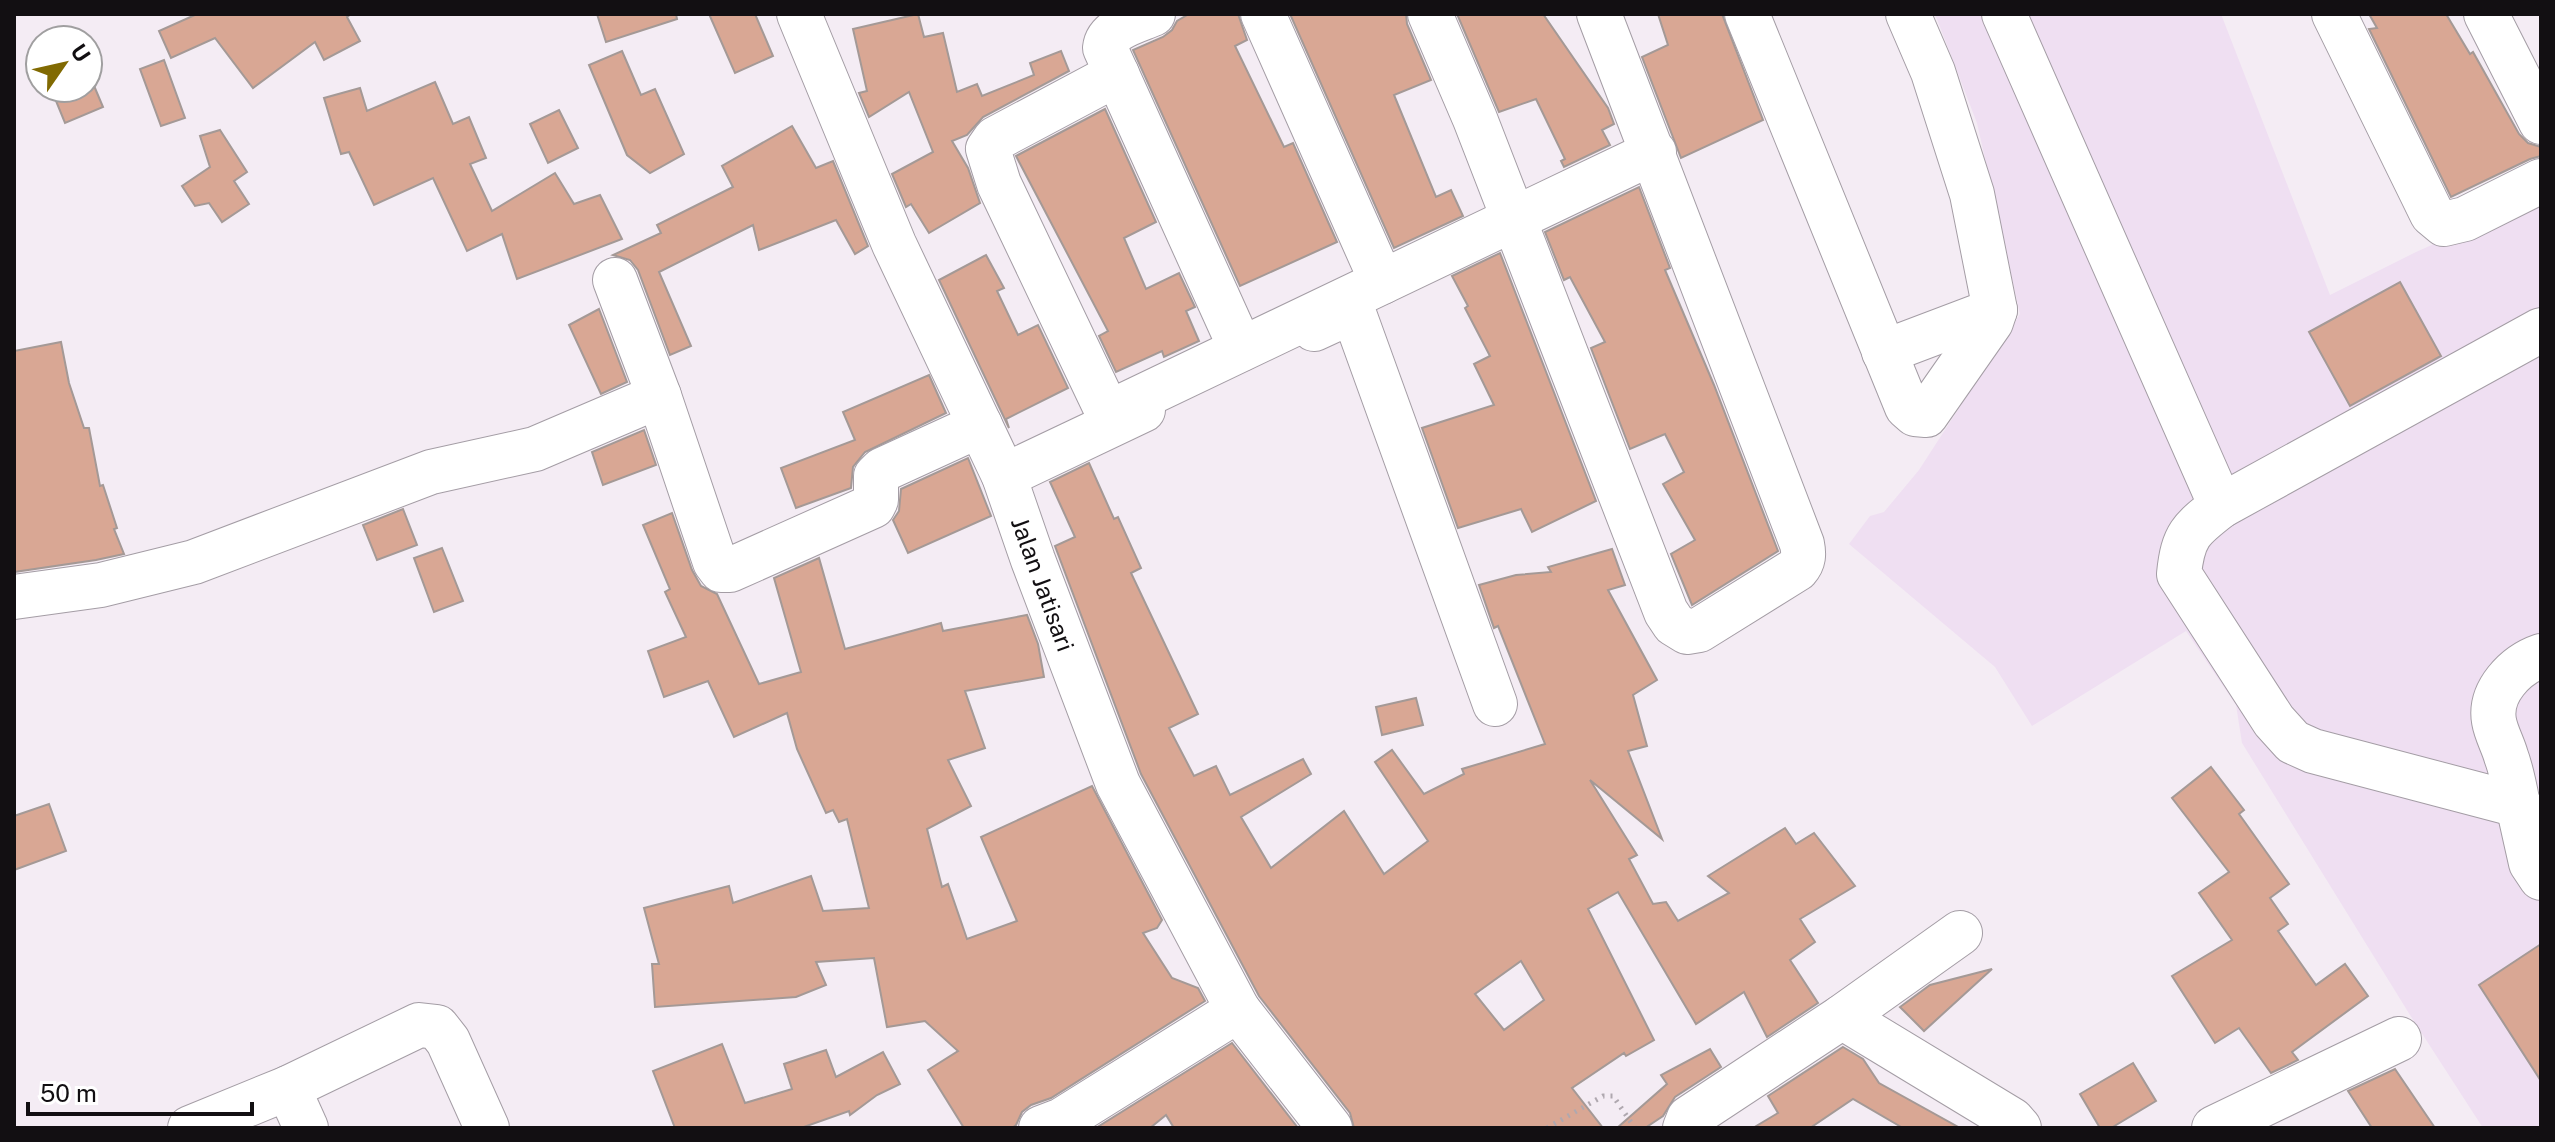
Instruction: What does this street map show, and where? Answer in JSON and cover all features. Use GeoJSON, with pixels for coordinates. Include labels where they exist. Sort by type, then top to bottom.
{"type":"FeatureCollection","features":[{"type":"Feature","properties":{"kind":"street","name":"Jalan Jatisari"},"geometry":{"type":"LineString","coordinates":[[799,14],[894,244],[1004,476],[1118,784],[1238,1010],[1328,1127]]}},
{"type":"Feature","properties":{"kind":"street"},"geometry":{"type":"LineString","coordinates":[[1153,14],[1113,32],[1105,40],[1105,48],[1241,349]]}},
{"type":"Feature","properties":{"kind":"street"},"geometry":{"type":"LineString","coordinates":[[1263,14],[1382,282]]}},
{"type":"Feature","properties":{"kind":"street"},"geometry":{"type":"LineString","coordinates":[[1430,14],[1475,119],[1666,612],[1680,629],[1687,632],[1699,630],[1797,569],[1804,554],[1654,152],[1599,14]]}},
{"type":"Feature","properties":{"kind":"street"},"geometry":{"type":"LineString","coordinates":[[1747,14],[1907,407],[1915,414],[1926,415],[1991,322],[1995,310],[1972,194],[1933,72],[1908,14]]}},
{"type":"Feature","properties":{"kind":"street"},"geometry":{"type":"LineString","coordinates":[[2004,14],[2221,506]]}},
{"type":"Feature","properties":{"kind":"street"},"geometry":{"type":"LineString","coordinates":[[2334,14],[2432,214],[2444,224],[2465,219],[2541,181]]}},
{"type":"Feature","properties":{"kind":"street"},"geometry":{"type":"LineString","coordinates":[[2486,14],[2541,122]]}},
{"type":"Feature","properties":{"kind":"street"},"geometry":{"type":"LineString","coordinates":[[1117,74],[995,139],[988,149],[999,184],[1108,413],[1654,152]]}},
{"type":"Feature","properties":{"kind":"street"},"geometry":{"type":"LineString","coordinates":[[615,280],[659,396],[715,562],[725,571],[873,506],[876,476],[882,470],[980,425]]}},
{"type":"Feature","properties":{"kind":"street"},"geometry":{"type":"LineString","coordinates":[[1884,352],[1995,310]]}},
{"type":"Feature","properties":{"kind":"street"},"geometry":{"type":"LineString","coordinates":[[1004,476],[1353,311],[1495,704]]}},
{"type":"Feature","properties":{"kind":"street"},"geometry":{"type":"LineString","coordinates":[[2530,818],[2313,751],[2293,742],[2274,721],[2179,574],[2181,548],[2191,533],[2221,506],[2541,330]]}},
{"type":"Feature","properties":{"kind":"street"},"geometry":{"type":"LineString","coordinates":[[14,597],[101,585],[194,562],[431,472],[535,449],[659,396]]}},
{"type":"Feature","properties":{"kind":"street"},"geometry":{"type":"LineString","coordinates":[[2541,656],[2531,659],[2510,676],[2495,699],[2494,721],[2530,818],[2531,863],[2541,878]]}},
{"type":"Feature","properties":{"kind":"street"},"geometry":{"type":"LineString","coordinates":[[1685,1128],[1689,1118],[1842,1017],[1960,933]]}},
{"type":"Feature","properties":{"kind":"street"},"geometry":{"type":"LineString","coordinates":[[1057,1125],[1238,1010]]}},
{"type":"Feature","properties":{"kind":"street"},"geometry":{"type":"LineString","coordinates":[[1842,1017],[2012,1120],[2019,1128]]}},
{"type":"Feature","properties":{"kind":"street"},"geometry":{"type":"LineString","coordinates":[[190,1128],[288,1088],[419,1025],[437,1027],[448,1041],[487,1128]]}},
{"type":"Feature","properties":{"kind":"street"},"geometry":{"type":"LineString","coordinates":[[2214,1128],[2399,1039]]}},
{"type":"Feature","properties":{"kind":"street"},"geometry":{"type":"LineString","coordinates":[[288,1088],[306,1128]]}},
{"type":"Feature","properties":{"kind":"path"},"geometry":{"type":"LineString","coordinates":[[1547,1128],[1603,1096],[1613,1096],[1635,1128]]}},
{"type":"Feature","properties":{"kind":"shaded area"},"geometry":{"type":"Polygon","coordinates":[[[1935,14],[2221,14],[2330,295],[2541,196],[2541,1128],[2483,1128],[2242,743],[2236,705],[2186,631],[2032,726],[1995,667],[1849,544],[1870,516],[1884,512],[1919,470],[2020,314],[1977,123],[1935,14]]]}},
{"type":"Feature","properties":{"kind":"building"},"geometry":{"type":"Polygon","coordinates":[[[197,14],[351,14],[347,17],[360,41],[324,60],[315,42],[253,88],[215,38],[171,58],[159,31],[197,14]]]}},
{"type":"Feature","properties":{"kind":"building"},"geometry":{"type":"Polygon","coordinates":[[[597,14],[676,14],[677,19],[606,42],[597,14]]]}},
{"type":"Feature","properties":{"kind":"building"},"geometry":{"type":"Polygon","coordinates":[[[709,14],[755,14],[773,56],[735,73],[709,14]]]}},
{"type":"Feature","properties":{"kind":"building"},"geometry":{"type":"Polygon","coordinates":[[[918,14],[924,37],[943,33],[957,92],[977,84],[982,96],[1034,75],[1030,63],[1061,51],[1069,71],[983,117],[967,135],[952,141],[968,168],[980,203],[929,233],[911,204],[906,207],[892,174],[933,152],[909,92],[869,117],[859,93],[867,91],[853,29],[918,14]]]}},
{"type":"Feature","properties":{"kind":"building"},"geometry":{"type":"Polygon","coordinates":[[[1189,14],[1238,14],[1247,40],[1235,46],[1284,147],[1293,143],[1337,242],[1240,286],[1133,50],[1163,37],[1177,21],[1189,14]]]}},
{"type":"Feature","properties":{"kind":"building"},"geometry":{"type":"Polygon","coordinates":[[[1290,14],[1406,14],[1407,24],[1431,80],[1394,95],[1436,197],[1451,190],[1463,216],[1394,248],[1290,14]]]}},
{"type":"Feature","properties":{"kind":"building"},"geometry":{"type":"Polygon","coordinates":[[[1457,14],[1543,14],[1608,108],[1614,124],[1602,130],[1610,145],[1564,167],[1561,161],[1565,159],[1536,99],[1499,112],[1457,14]]]}},
{"type":"Feature","properties":{"kind":"building"},"geometry":{"type":"Polygon","coordinates":[[[1658,14],[1722,14],[1763,120],[1681,158],[1642,57],[1668,45],[1658,14]]]}},
{"type":"Feature","properties":{"kind":"building"},"geometry":{"type":"Polygon","coordinates":[[[2369,14],[2446,14],[2470,54],[2473,52],[2519,134],[2528,143],[2541,147],[2541,156],[2451,197],[2369,29],[2377,28],[2369,14]]]}},
{"type":"Feature","properties":{"kind":"building"},"geometry":{"type":"Polygon","coordinates":[[[622,51],[641,95],[655,89],[684,154],[650,173],[627,155],[589,65],[622,51]]]}},
{"type":"Feature","properties":{"kind":"building"},"geometry":{"type":"Polygon","coordinates":[[[164,60],[185,118],[161,126],[140,69],[164,60]]]}},
{"type":"Feature","properties":{"kind":"building"},"geometry":{"type":"Polygon","coordinates":[[[435,82],[453,124],[469,117],[486,158],[470,164],[492,211],[555,173],[574,204],[600,195],[622,239],[517,279],[502,234],[467,251],[433,178],[374,205],[349,152],[341,154],[324,98],[360,88],[367,111],[435,82]]]}},
{"type":"Feature","properties":{"kind":"building"},"geometry":{"type":"Polygon","coordinates":[[[57,104],[102,104],[103,107],[65,123],[57,104]]]}},
{"type":"Feature","properties":{"kind":"building"},"geometry":{"type":"Polygon","coordinates":[[[1105,109],[1156,222],[1124,238],[1146,289],[1179,273],[1195,307],[1186,311],[1199,341],[1164,357],[1162,351],[1116,372],[1099,336],[1108,331],[1016,156],[1105,109]]]}},
{"type":"Feature","properties":{"kind":"building"},"geometry":{"type":"Polygon","coordinates":[[[559,110],[578,148],[548,163],[530,124],[559,110]]]}},
{"type":"Feature","properties":{"kind":"building"},"geometry":{"type":"Polygon","coordinates":[[[792,126],[816,168],[833,161],[868,246],[855,254],[836,220],[759,250],[753,225],[659,272],[691,346],[670,355],[638,270],[630,260],[613,255],[661,233],[657,225],[733,187],[722,166],[792,126]]]}},
{"type":"Feature","properties":{"kind":"building"},"geometry":{"type":"Polygon","coordinates":[[[220,130],[247,172],[234,181],[249,204],[222,222],[209,203],[195,206],[182,186],[210,167],[200,136],[220,130]]]}},
{"type":"Feature","properties":{"kind":"building"},"geometry":{"type":"Polygon","coordinates":[[[1639,187],[1670,268],[1665,270],[1714,385],[1778,551],[1692,605],[1671,554],[1695,540],[1663,484],[1684,472],[1665,434],[1630,449],[1591,348],[1605,342],[1570,277],[1564,280],[1545,232],[1639,187]]]}},
{"type":"Feature","properties":{"kind":"building"},"geometry":{"type":"Polygon","coordinates":[[[1500,253],[1596,501],[1532,532],[1521,509],[1458,528],[1422,428],[1494,405],[1474,364],[1490,356],[1452,276],[1500,253]]]}},
{"type":"Feature","properties":{"kind":"building"},"geometry":{"type":"Polygon","coordinates":[[[986,255],[1004,288],[997,291],[1018,335],[1038,325],[1068,388],[1006,419],[1009,428],[939,280],[986,255]]]}},
{"type":"Feature","properties":{"kind":"building"},"geometry":{"type":"Polygon","coordinates":[[[2400,282],[2441,356],[2350,406],[2309,332],[2400,282]]]}},
{"type":"Feature","properties":{"kind":"building"},"geometry":{"type":"Polygon","coordinates":[[[599,309],[627,382],[601,394],[569,325],[599,309]]]}},
{"type":"Feature","properties":{"kind":"building"},"geometry":{"type":"Polygon","coordinates":[[[61,342],[69,383],[84,428],[89,428],[100,486],[103,485],[124,554],[14,572],[14,351],[61,342]]]}},
{"type":"Feature","properties":{"kind":"building"},"geometry":{"type":"Polygon","coordinates":[[[929,375],[946,413],[865,452],[853,467],[851,488],[796,508],[781,468],[855,440],[843,412],[929,375]]]}},
{"type":"Feature","properties":{"kind":"building"},"geometry":{"type":"Polygon","coordinates":[[[644,430],[656,465],[603,485],[592,452],[644,430]]]}},
{"type":"Feature","properties":{"kind":"building"},"geometry":{"type":"Polygon","coordinates":[[[968,458],[991,516],[908,553],[893,520],[899,511],[901,489],[968,458]]]}},
{"type":"Feature","properties":{"kind":"building"},"geometry":{"type":"Polygon","coordinates":[[[1089,463],[1114,519],[1118,517],[1141,568],[1131,573],[1198,714],[1169,728],[1194,776],[1216,766],[1230,795],[1303,759],[1311,774],[1241,817],[1271,868],[1344,811],[1384,874],[1428,841],[1375,762],[1392,750],[1424,794],[1464,774],[1462,769],[1545,744],[1498,626],[1494,628],[1479,585],[1516,575],[1551,572],[1548,567],[1612,549],[1625,585],[1608,590],[1657,680],[1633,695],[1647,746],[1628,751],[1662,839],[1590,780],[1637,855],[1629,859],[1653,904],[1666,902],[1678,921],[1729,893],[1708,876],[1785,828],[1796,844],[1814,833],[1855,886],[1800,919],[1815,942],[1790,960],[1818,1003],[1767,1037],[1744,992],[1696,1024],[1618,892],[1588,909],[1654,1040],[1626,1056],[1624,1053],[1572,1088],[1603,1128],[1354,1128],[1350,1113],[1259,996],[1141,774],[1055,546],[1075,537],[1050,482],[1089,463]],[[1521,961],[1475,994],[1504,1030],[1544,1000],[1521,961]]]}},
{"type":"Feature","properties":{"kind":"building"},"geometry":{"type":"Polygon","coordinates":[[[403,509],[417,545],[377,560],[363,525],[403,509]]]}},
{"type":"Feature","properties":{"kind":"building"},"geometry":{"type":"Polygon","coordinates":[[[672,513],[692,570],[701,586],[717,594],[759,684],[801,672],[774,578],[819,558],[845,649],[941,623],[943,631],[1027,615],[1038,644],[1044,677],[965,691],[985,748],[948,760],[971,806],[927,829],[942,887],[948,884],[967,939],[1017,921],[981,837],[1092,786],[1162,920],[1157,928],[1143,933],[1172,978],[1198,988],[1205,1001],[1051,1098],[1031,1105],[1022,1112],[1012,1128],[964,1128],[928,1070],[958,1051],[925,1021],[887,1027],[874,958],[816,962],[826,985],[796,997],[655,1007],[652,964],[659,964],[644,908],[729,886],[733,903],[811,876],[823,911],[869,908],[847,819],[839,822],[833,810],[826,813],[797,749],[787,713],[734,737],[708,681],[664,697],[648,651],[686,637],[665,592],[670,589],[643,525],[672,513]]]}},
{"type":"Feature","properties":{"kind":"building"},"geometry":{"type":"Polygon","coordinates":[[[442,548],[463,601],[434,612],[414,558],[442,548]]]}},
{"type":"Feature","properties":{"kind":"building"},"geometry":{"type":"Polygon","coordinates":[[[1416,698],[1423,725],[1382,735],[1376,707],[1416,698]]]}},
{"type":"Feature","properties":{"kind":"building"},"geometry":{"type":"Polygon","coordinates":[[[2211,767],[2244,810],[2239,814],[2289,884],[2270,898],[2288,924],[2278,931],[2316,985],[2345,964],[2368,996],[2292,1052],[2298,1060],[2271,1073],[2239,1028],[2215,1043],[2172,976],[2232,940],[2199,893],[2229,872],[2172,798],[2211,767]]]}},
{"type":"Feature","properties":{"kind":"building"},"geometry":{"type":"Polygon","coordinates":[[[49,804],[66,851],[14,870],[14,816],[49,804]]]}},
{"type":"Feature","properties":{"kind":"building"},"geometry":{"type":"Polygon","coordinates":[[[2541,944],[2541,1081],[2479,985],[2541,944]]]}},
{"type":"Feature","properties":{"kind":"building"},"geometry":{"type":"Polygon","coordinates":[[[1992,969],[1924,1031],[1900,1007],[1930,985],[1992,969]]]}},
{"type":"Feature","properties":{"kind":"building"},"geometry":{"type":"Polygon","coordinates":[[[1232,1043],[1298,1128],[1174,1128],[1166,1115],[1150,1128],[1096,1128],[1232,1043]]]}},
{"type":"Feature","properties":{"kind":"building"},"geometry":{"type":"Polygon","coordinates":[[[722,1044],[745,1103],[792,1089],[784,1064],[826,1050],[836,1077],[883,1052],[900,1084],[877,1095],[850,1115],[849,1111],[801,1128],[675,1128],[653,1071],[722,1044]]]}},
{"type":"Feature","properties":{"kind":"building"},"geometry":{"type":"Polygon","coordinates":[[[1843,1047],[1863,1059],[1879,1083],[1960,1128],[1903,1128],[1853,1099],[1810,1128],[1753,1128],[1778,1113],[1768,1096],[1843,1047]]]}},
{"type":"Feature","properties":{"kind":"building"},"geometry":{"type":"Polygon","coordinates":[[[1710,1049],[1721,1067],[1675,1097],[1663,1116],[1645,1128],[1617,1128],[1667,1084],[1661,1075],[1710,1049]]]}},
{"type":"Feature","properties":{"kind":"building"},"geometry":{"type":"Polygon","coordinates":[[[2133,1063],[2156,1101],[2111,1128],[2100,1128],[2080,1094],[2133,1063]]]}},
{"type":"Feature","properties":{"kind":"building"},"geometry":{"type":"Polygon","coordinates":[[[2395,1069],[2435,1128],[2372,1128],[2348,1091],[2395,1069]]]}}]}
